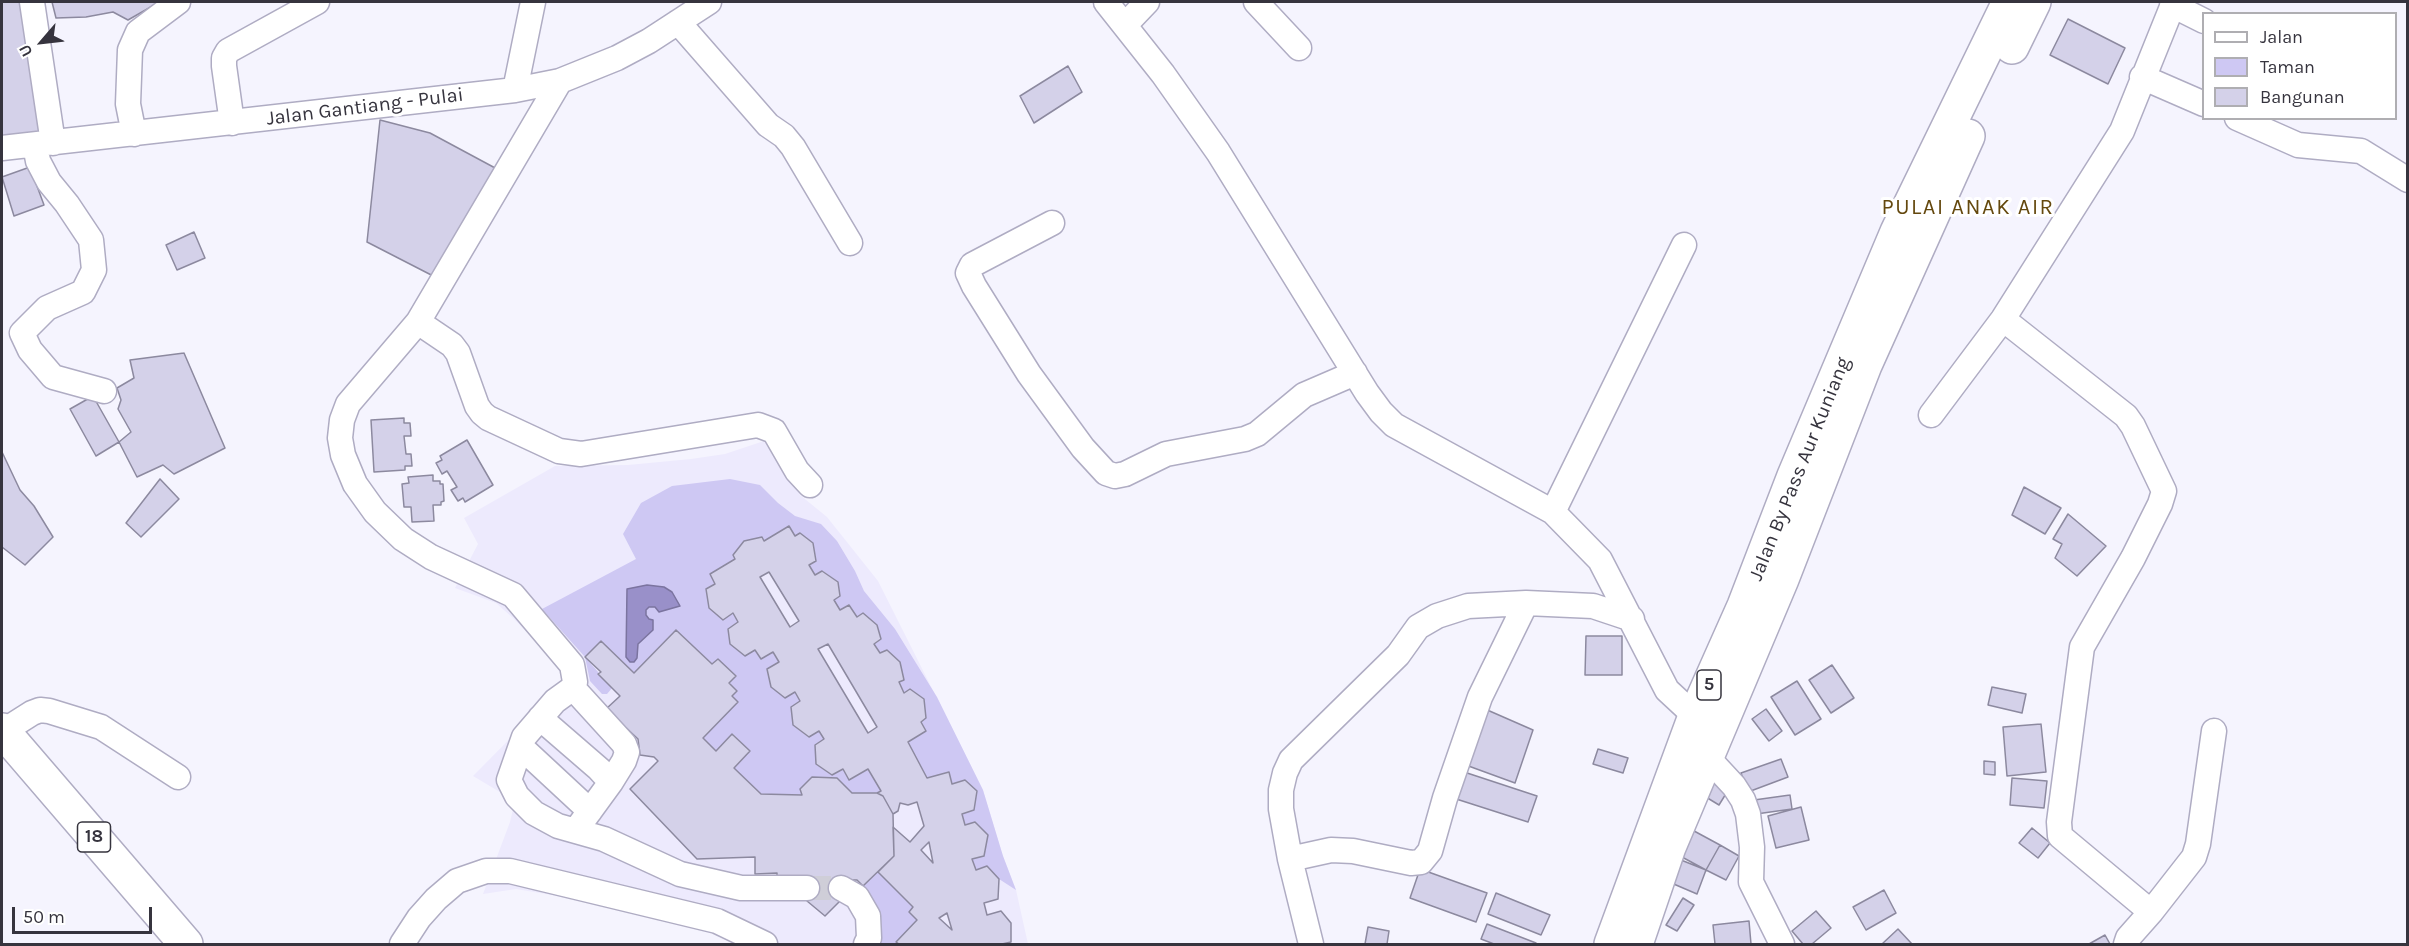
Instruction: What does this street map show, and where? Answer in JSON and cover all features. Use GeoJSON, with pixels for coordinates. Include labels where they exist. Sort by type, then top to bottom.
{"type":"FeatureCollection","features":[{"type":"Feature","properties":{"kind":"highway","name":"Jalan By Pass Aur Kuniang"},"geometry":{"type":"LineString","coordinates":[[1636,945],[1669,847],[1708,758],[1897,232],[2009,2]]}},
{"type":"Feature","properties":{"kind":"highway","name":"Jalan By Pass Aur Kuniang"},"geometry":{"type":"LineString","coordinates":[[1827,431],[1865,365],[1971,130],[2034,2]]}},
{"type":"Feature","properties":{"kind":"highway","name":"Jalan By Pass Aur Kuniang"},"geometry":{"type":"LineString","coordinates":[[1611,945],[1695,716],[1744,606],[1806,482]]}},
{"type":"Feature","properties":{"kind":"highway","name":"18"},"geometry":{"type":"LineString","coordinates":[[2,731],[186,945]]}},
{"type":"Feature","properties":{"kind":"street"},"geometry":{"type":"LineString","coordinates":[[32,2],[44,144],[38,161],[49,182],[91,240],[93,270],[83,292],[48,308],[22,333],[30,350],[53,377],[104,391]]}},
{"type":"Feature","properties":{"kind":"street"},"geometry":{"type":"LineString","coordinates":[[134,134],[128,104],[130,50],[138,33],[178,2]]}},
{"type":"Feature","properties":{"kind":"street"},"geometry":{"type":"LineString","coordinates":[[232,123],[224,66],[224,58],[228,51],[317,2]]}},
{"type":"Feature","properties":{"kind":"street"},"geometry":{"type":"LineString","coordinates":[[515,90],[533,2]]}},
{"type":"Feature","properties":{"kind":"street","name":"Jalan Gantiang - Pulai"},"geometry":{"type":"LineString","coordinates":[[2,148],[515,90],[560,81],[617,58],[649,41],[709,2]]}},
{"type":"Feature","properties":{"kind":"street"},"geometry":{"type":"LineString","coordinates":[[1106,2],[1163,74],[1218,152],[1374,403],[1394,425],[1553,512],[1600,560],[1667,690],[1695,716]]}},
{"type":"Feature","properties":{"kind":"street"},"geometry":{"type":"LineString","coordinates":[[1125,25],[1147,2]]}},
{"type":"Feature","properties":{"kind":"street"},"geometry":{"type":"LineString","coordinates":[[1256,2],[1299,48]]}},
{"type":"Feature","properties":{"kind":"street"},"geometry":{"type":"LineString","coordinates":[[1931,415],[2003,319],[2122,131],[2173,3],[2202,20]]}},
{"type":"Feature","properties":{"kind":"street"},"geometry":{"type":"LineString","coordinates":[[678,22],[768,125],[784,136],[793,147],[850,243]]}},
{"type":"Feature","properties":{"kind":"street"},"geometry":{"type":"LineString","coordinates":[[2142,77],[2202,103]]}},
{"type":"Feature","properties":{"kind":"street"},"geometry":{"type":"LineString","coordinates":[[560,81],[418,322],[348,404],[342,420],[340,438],[343,455],[355,483],[375,512],[403,539],[430,557],[513,596],[572,665],[575,682],[573,688],[555,702],[524,737],[509,780],[517,796],[534,813],[558,826],[583,820],[611,782],[627,752],[624,744],[573,688]]}},
{"type":"Feature","properties":{"kind":"street"},"geometry":{"type":"LineString","coordinates":[[2242,120],[2298,145],[2361,151],[2408,180]]}},
{"type":"Feature","properties":{"kind":"street"},"geometry":{"type":"LineString","coordinates":[[1052,223],[972,265],[968,273],[1029,374],[1083,448],[1106,473],[1115,476],[1125,474],[1166,454],[1257,434],[1304,394],[1355,373]]}},
{"type":"Feature","properties":{"kind":"street"},"geometry":{"type":"LineString","coordinates":[[1553,512],[1684,245]]}},
{"type":"Feature","properties":{"kind":"street"},"geometry":{"type":"LineString","coordinates":[[2003,319],[2126,416],[2164,491],[2160,504],[2133,558],[2082,646],[2059,822],[2060,836],[2151,912]]}},
{"type":"Feature","properties":{"kind":"street"},"geometry":{"type":"LineString","coordinates":[[418,322],[452,345],[458,352],[477,406],[482,413],[559,452],[581,454],[759,425],[774,431],[797,471],[810,485]]}},
{"type":"Feature","properties":{"kind":"street"},"geometry":{"type":"LineString","coordinates":[[1311,945],[1290,859],[1281,809],[1284,773],[1291,760],[1398,656],[1418,627],[1437,616],[1468,606],[1526,603],[1593,606],[1632,619]]}},
{"type":"Feature","properties":{"kind":"street"},"geometry":{"type":"LineString","coordinates":[[1290,859],[1331,850],[1353,851],[1411,864],[1421,862],[1430,852],[1444,798],[1480,697],[1526,603]]}},
{"type":"Feature","properties":{"kind":"street"},"geometry":{"type":"LineString","coordinates":[[2,731],[32,713],[40,710],[49,711],[111,732],[178,777]]}},
{"type":"Feature","properties":{"kind":"street"},"geometry":{"type":"LineString","coordinates":[[540,718],[611,782]]}},
{"type":"Feature","properties":{"kind":"street"},"geometry":{"type":"LineString","coordinates":[[2126,945],[2128,938],[2194,857],[2198,844],[2214,731]]}},
{"type":"Feature","properties":{"kind":"street"},"geometry":{"type":"LineString","coordinates":[[520,747],[583,820],[604,839],[680,874],[741,888],[807,888]]}},
{"type":"Feature","properties":{"kind":"street"},"geometry":{"type":"LineString","coordinates":[[1708,758],[1734,786],[1743,800],[1748,814],[1752,846],[1750,882],[1782,945]]}},
{"type":"Feature","properties":{"kind":"street"},"geometry":{"type":"LineString","coordinates":[[402,945],[419,918],[450,887],[457,881],[486,871],[510,871],[717,921],[765,945]]}},
{"type":"Feature","properties":{"kind":"street"},"geometry":{"type":"LineString","coordinates":[[841,888],[857,897],[868,916],[869,938],[866,945]]}},
{"type":"Feature","properties":{"kind":"shaded area"},"geometry":{"type":"Polygon","coordinates":[[[764,441],[771,442],[800,495],[827,517],[878,581],[983,790],[1016,890],[1028,944],[753,944],[739,936],[612,905],[516,889],[483,894],[510,822],[515,801],[473,776],[570,678],[567,672],[496,603],[455,588],[478,544],[464,518],[555,466],[628,465],[691,459],[725,454],[764,441]]]}},
{"type":"Feature","properties":{"kind":"shaded area"},"geometry":{"type":"Polygon","coordinates":[[[647,585],[664,587],[672,592],[680,606],[659,612],[655,607],[649,607],[646,610],[646,615],[653,620],[653,630],[638,644],[637,658],[634,662],[630,662],[626,657],[627,589],[647,585]]]}},
{"type":"Feature","properties":{"kind":"green space"},"geometry":{"type":"Polygon","coordinates":[[[730,479],[760,485],[795,516],[821,524],[837,541],[864,591],[895,629],[937,697],[983,790],[1016,890],[999,879],[987,867],[976,870],[972,859],[984,856],[988,835],[975,822],[965,825],[962,814],[974,810],[977,791],[965,780],[952,784],[949,772],[927,778],[908,742],[926,731],[921,722],[926,718],[924,699],[910,689],[904,693],[899,682],[903,680],[900,662],[887,650],[880,653],[874,644],[881,639],[877,625],[863,613],[857,617],[840,610],[834,600],[840,596],[838,582],[823,571],[815,575],[809,565],[816,560],[813,543],[800,533],[795,536],[789,526],[764,541],[762,537],[744,541],[733,555],[735,559],[710,574],[715,584],[706,589],[709,608],[723,620],[733,613],[738,622],[729,629],[730,644],[745,656],[755,650],[773,652],[779,662],[767,669],[771,687],[785,698],[795,692],[800,701],[791,707],[793,725],[808,737],[819,731],[824,739],[815,745],[816,764],[832,775],[843,769],[850,780],[868,769],[881,791],[852,793],[837,778],[812,777],[800,789],[802,795],[761,794],[734,768],[750,751],[733,734],[716,751],[703,738],[738,702],[732,696],[737,691],[729,683],[736,676],[718,659],[712,664],[676,630],[634,673],[601,641],[585,657],[542,609],[636,559],[623,534],[641,503],[672,486],[730,479]]]}},
{"type":"Feature","properties":{"kind":"green space"},"geometry":{"type":"Polygon","coordinates":[[[585,657],[612,688],[607,694],[602,694],[590,681],[585,657]]]}},
{"type":"Feature","properties":{"kind":"green space"},"geometry":{"type":"Polygon","coordinates":[[[878,872],[913,907],[909,912],[917,920],[897,942],[899,944],[877,944],[873,901],[863,886],[878,872]]]}},
{"type":"Feature","properties":{"kind":"building"},"geometry":{"type":"Polygon","coordinates":[[[2,2],[28,2],[51,131],[2,139],[2,2]]]}},
{"type":"Feature","properties":{"kind":"building"},"geometry":{"type":"Polygon","coordinates":[[[52,2],[155,2],[156,4],[128,20],[113,12],[86,17],[56,18],[52,2]]]}},
{"type":"Feature","properties":{"kind":"building"},"geometry":{"type":"Polygon","coordinates":[[[2068,19],[2125,48],[2108,84],[2050,55],[2068,19]]]}},
{"type":"Feature","properties":{"kind":"building"},"geometry":{"type":"Polygon","coordinates":[[[1068,66],[1082,92],[1034,123],[1020,96],[1068,66]]]}},
{"type":"Feature","properties":{"kind":"building"},"geometry":{"type":"Polygon","coordinates":[[[380,120],[430,133],[497,169],[441,280],[367,242],[380,120]]]}},
{"type":"Feature","properties":{"kind":"building"},"geometry":{"type":"Polygon","coordinates":[[[30,167],[44,205],[14,216],[2,177],[30,167]]]}},
{"type":"Feature","properties":{"kind":"building"},"geometry":{"type":"Polygon","coordinates":[[[194,232],[205,258],[177,270],[166,245],[194,232]]]}},
{"type":"Feature","properties":{"kind":"building"},"geometry":{"type":"Polygon","coordinates":[[[184,353],[225,448],[174,474],[163,465],[137,477],[119,442],[131,432],[118,409],[121,400],[117,388],[134,378],[130,360],[184,353]]]}},
{"type":"Feature","properties":{"kind":"building"},"geometry":{"type":"Polygon","coordinates":[[[93,396],[119,442],[96,456],[70,409],[93,396]]]}},
{"type":"Feature","properties":{"kind":"building"},"geometry":{"type":"Polygon","coordinates":[[[404,418],[404,423],[410,423],[411,436],[404,436],[406,454],[411,454],[412,466],[405,466],[405,470],[374,472],[371,420],[404,418]]]}},
{"type":"Feature","properties":{"kind":"building"},"geometry":{"type":"Polygon","coordinates":[[[467,440],[493,485],[465,502],[463,498],[458,501],[451,490],[457,487],[447,471],[442,474],[436,463],[442,460],[440,456],[467,440]]]}},
{"type":"Feature","properties":{"kind":"building"},"geometry":{"type":"Polygon","coordinates":[[[2,452],[20,490],[34,506],[53,537],[25,565],[2,547],[2,452]]]}},
{"type":"Feature","properties":{"kind":"building"},"geometry":{"type":"Polygon","coordinates":[[[433,475],[433,481],[440,481],[440,484],[443,484],[444,501],[441,505],[433,505],[434,521],[412,522],[411,507],[404,507],[402,484],[409,483],[408,477],[433,475]]]}},
{"type":"Feature","properties":{"kind":"building"},"geometry":{"type":"Polygon","coordinates":[[[160,479],[179,499],[141,537],[126,523],[160,479]]]}},
{"type":"Feature","properties":{"kind":"building"},"geometry":{"type":"Polygon","coordinates":[[[2024,487],[2061,508],[2045,534],[2012,515],[2024,487]]]}},
{"type":"Feature","properties":{"kind":"building"},"geometry":{"type":"Polygon","coordinates":[[[2068,514],[2106,546],[2077,576],[2055,558],[2062,544],[2053,539],[2068,514]]]}},
{"type":"Feature","properties":{"kind":"building"},"geometry":{"type":"Polygon","coordinates":[[[789,526],[795,536],[800,533],[813,543],[816,561],[809,565],[815,575],[822,571],[838,582],[840,596],[834,600],[840,610],[849,605],[857,617],[863,613],[877,625],[881,639],[874,644],[880,653],[887,650],[900,662],[904,680],[899,682],[904,693],[910,689],[924,699],[926,718],[921,722],[926,731],[908,742],[927,778],[949,772],[952,784],[965,780],[977,791],[974,810],[962,814],[965,825],[975,822],[988,835],[984,856],[972,859],[976,870],[987,866],[999,879],[998,899],[984,903],[987,915],[1001,911],[1011,923],[1011,942],[1002,944],[899,944],[896,942],[917,920],[909,912],[913,907],[878,872],[894,856],[893,827],[910,842],[924,826],[917,802],[908,805],[900,803],[898,811],[893,814],[883,796],[877,793],[881,791],[868,769],[849,780],[843,769],[832,775],[816,764],[815,745],[824,739],[819,731],[809,737],[793,725],[791,707],[800,701],[795,692],[785,698],[771,687],[767,669],[779,662],[773,652],[761,659],[755,650],[745,656],[730,644],[728,629],[738,622],[733,613],[723,620],[709,608],[706,589],[715,584],[710,574],[735,559],[733,555],[744,541],[762,537],[764,541],[789,526]],[[769,572],[760,577],[790,627],[799,621],[769,572]],[[828,644],[818,649],[868,733],[877,727],[828,644]],[[929,842],[921,850],[933,863],[929,842]],[[947,913],[939,918],[952,930],[947,913]]]}},
{"type":"Feature","properties":{"kind":"building"},"geometry":{"type":"Polygon","coordinates":[[[676,630],[712,664],[718,659],[736,676],[729,683],[737,691],[732,696],[738,702],[703,738],[716,751],[732,734],[750,751],[734,768],[761,794],[802,795],[800,789],[812,777],[837,778],[852,793],[877,793],[883,796],[893,814],[894,856],[863,886],[857,880],[841,880],[841,900],[825,916],[807,901],[807,880],[777,880],[777,873],[755,874],[755,857],[697,859],[630,789],[658,761],[654,757],[640,755],[638,739],[606,709],[620,696],[598,674],[601,672],[585,657],[601,641],[634,673],[676,630]]]}},
{"type":"Feature","properties":{"kind":"building"},"geometry":{"type":"Polygon","coordinates":[[[1586,636],[1622,636],[1622,675],[1585,675],[1586,636]]]}},
{"type":"Feature","properties":{"kind":"building"},"geometry":{"type":"Polygon","coordinates":[[[1832,665],[1854,698],[1831,713],[1809,680],[1832,665]]]}},
{"type":"Feature","properties":{"kind":"building"},"geometry":{"type":"Polygon","coordinates":[[[1797,681],[1821,719],[1795,735],[1771,697],[1797,681]]]}},
{"type":"Feature","properties":{"kind":"building"},"geometry":{"type":"Polygon","coordinates":[[[1992,687],[2026,694],[2022,713],[1988,705],[1992,687]]]}},
{"type":"Feature","properties":{"kind":"building"},"geometry":{"type":"Polygon","coordinates":[[[1485,709],[1533,730],[1515,783],[1463,764],[1485,709]]]}},
{"type":"Feature","properties":{"kind":"building"},"geometry":{"type":"Polygon","coordinates":[[[1766,709],[1782,731],[1769,741],[1752,719],[1766,709]]]}},
{"type":"Feature","properties":{"kind":"building"},"geometry":{"type":"Polygon","coordinates":[[[2041,724],[2046,772],[2007,776],[2003,727],[2041,724]]]}},
{"type":"Feature","properties":{"kind":"building"},"geometry":{"type":"Polygon","coordinates":[[[1598,749],[1628,758],[1623,773],[1593,764],[1598,749]]]}},
{"type":"Feature","properties":{"kind":"building"},"geometry":{"type":"Polygon","coordinates":[[[1781,759],[1788,777],[1748,792],[1741,773],[1781,759]]]}},
{"type":"Feature","properties":{"kind":"building"},"geometry":{"type":"Polygon","coordinates":[[[1984,761],[1995,762],[1995,775],[1984,774],[1984,761]]]}},
{"type":"Feature","properties":{"kind":"building"},"geometry":{"type":"Polygon","coordinates":[[[1458,770],[1537,796],[1528,822],[1450,797],[1458,770]]]}},
{"type":"Feature","properties":{"kind":"building"},"geometry":{"type":"Polygon","coordinates":[[[1704,777],[1727,792],[1719,805],[1696,791],[1704,777]]]}},
{"type":"Feature","properties":{"kind":"building"},"geometry":{"type":"Polygon","coordinates":[[[2012,778],[2047,781],[2044,808],[2010,805],[2012,778]]]}},
{"type":"Feature","properties":{"kind":"building"},"geometry":{"type":"Polygon","coordinates":[[[1790,795],[1792,809],[1756,814],[1754,800],[1790,795]]]}},
{"type":"Feature","properties":{"kind":"building"},"geometry":{"type":"Polygon","coordinates":[[[1801,807],[1809,840],[1776,848],[1768,816],[1801,807]]]}},
{"type":"Feature","properties":{"kind":"building"},"geometry":{"type":"Polygon","coordinates":[[[1683,825],[1720,845],[1706,870],[1669,850],[1683,825]]]}},
{"type":"Feature","properties":{"kind":"building"},"geometry":{"type":"Polygon","coordinates":[[[2032,828],[2050,843],[2038,858],[2019,843],[2032,828]]]}},
{"type":"Feature","properties":{"kind":"building"},"geometry":{"type":"Polygon","coordinates":[[[1720,845],[1739,856],[1726,880],[1706,870],[1720,845]]]}},
{"type":"Feature","properties":{"kind":"building"},"geometry":{"type":"Polygon","coordinates":[[[1671,856],[1706,870],[1697,894],[1662,879],[1671,856]]]}},
{"type":"Feature","properties":{"kind":"building"},"geometry":{"type":"Polygon","coordinates":[[[1420,869],[1487,893],[1476,922],[1410,898],[1420,869]]]}},
{"type":"Feature","properties":{"kind":"building"},"geometry":{"type":"Polygon","coordinates":[[[1884,890],[1896,913],[1866,930],[1853,907],[1884,890]]]}},
{"type":"Feature","properties":{"kind":"building"},"geometry":{"type":"Polygon","coordinates":[[[1496,893],[1550,915],[1541,935],[1488,914],[1496,893]]]}},
{"type":"Feature","properties":{"kind":"building"},"geometry":{"type":"Polygon","coordinates":[[[1683,898],[1694,905],[1677,931],[1666,925],[1683,898]]]}},
{"type":"Feature","properties":{"kind":"building"},"geometry":{"type":"Polygon","coordinates":[[[1816,911],[1831,928],[1812,944],[1803,944],[1792,931],[1816,911]]]}},
{"type":"Feature","properties":{"kind":"building"},"geometry":{"type":"Polygon","coordinates":[[[1749,921],[1751,944],[1715,944],[1713,925],[1749,921]]]}},
{"type":"Feature","properties":{"kind":"building"},"geometry":{"type":"Polygon","coordinates":[[[1487,924],[1536,944],[1494,944],[1481,939],[1487,924]]]}},
{"type":"Feature","properties":{"kind":"building"},"geometry":{"type":"Polygon","coordinates":[[[1368,927],[1389,931],[1387,944],[1365,944],[1368,927]]]}},
{"type":"Feature","properties":{"kind":"building"},"geometry":{"type":"Polygon","coordinates":[[[1898,929],[1912,944],[1882,944],[1898,929]]]}},
{"type":"Feature","properties":{"kind":"building"},"geometry":{"type":"Polygon","coordinates":[[[2105,935],[2110,944],[2089,944],[2105,935]]]}},
{"type":"Feature","properties":{"kind":"tunnel"},"geometry":{"type":"LineString","coordinates":[[807,888],[841,888]]}},
{"type":"Feature","properties":{"kind":"district","name":"PULAI ANAK AIR"},"geometry":{"type":"Point","coordinates":[1968,208]}}]}
